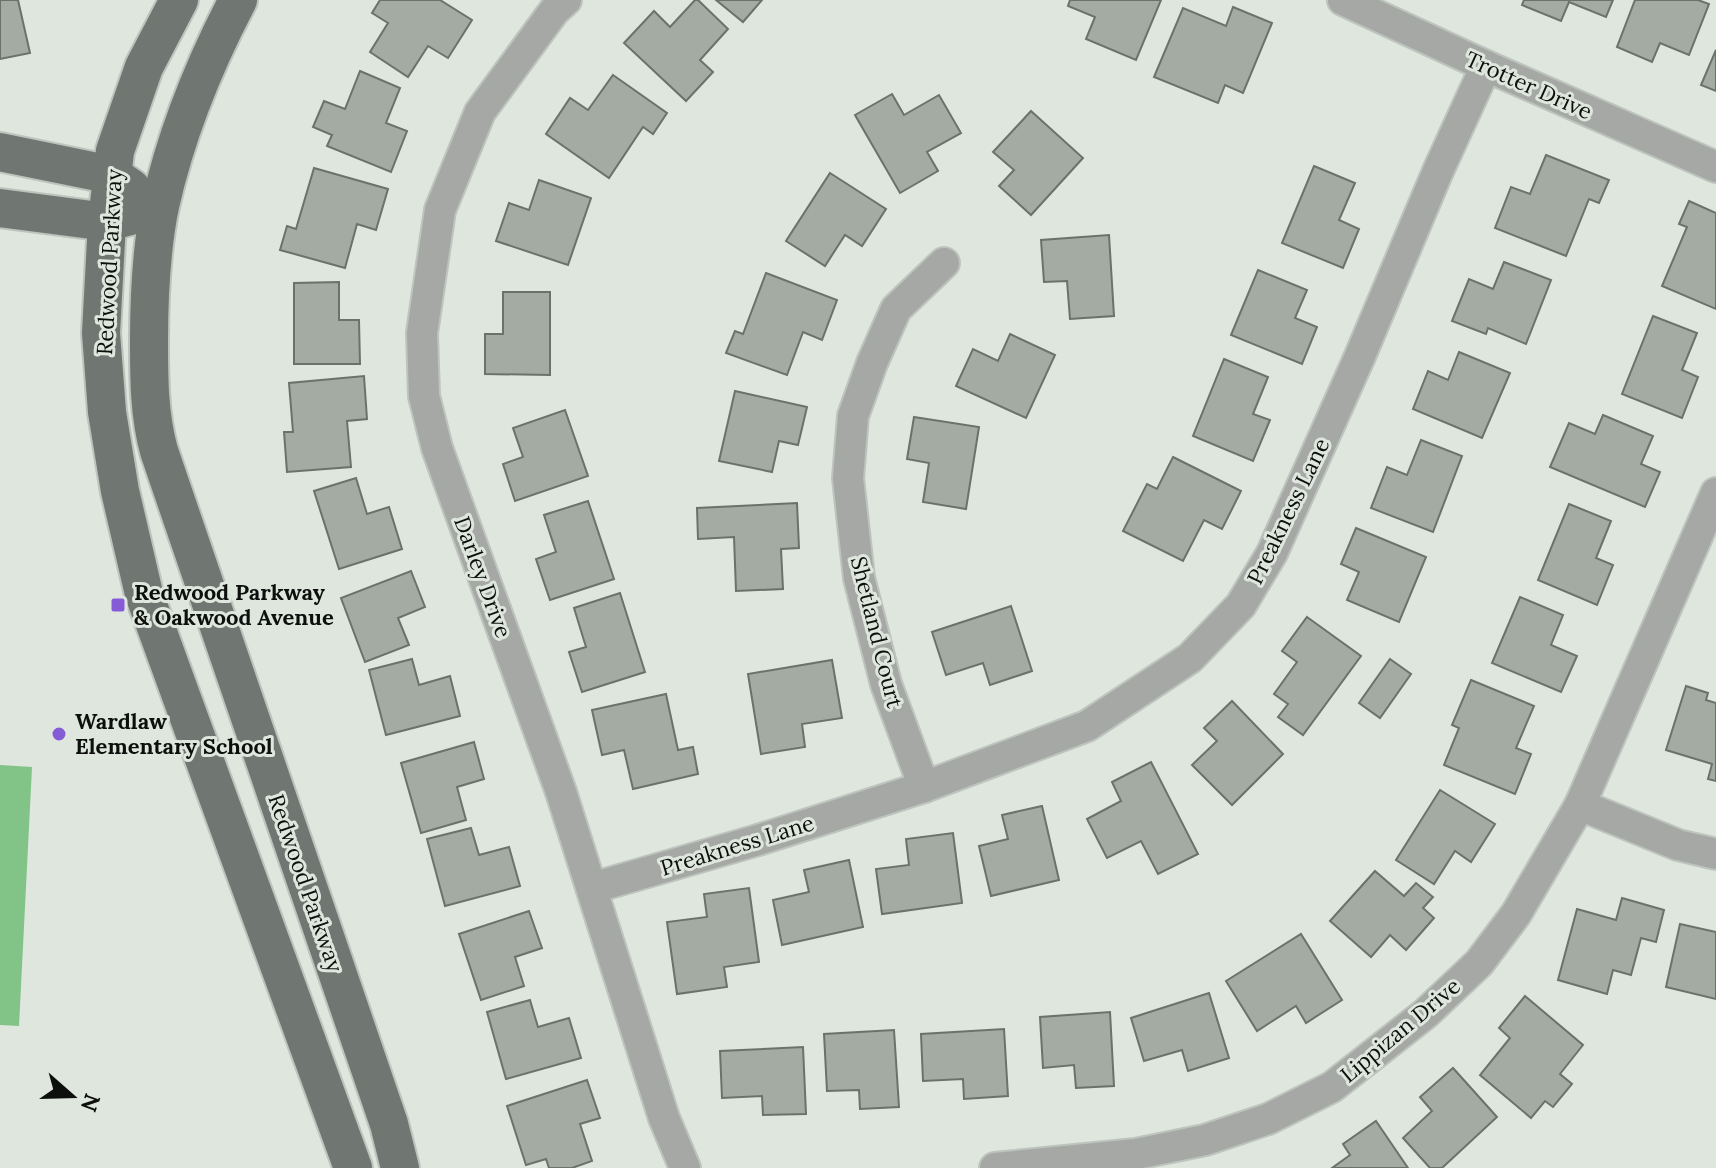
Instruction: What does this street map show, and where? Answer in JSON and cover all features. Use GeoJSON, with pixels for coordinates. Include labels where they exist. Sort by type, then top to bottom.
{"type":"FeatureCollection","features":[{"type":"Feature","properties":{"kind":"main road","name":"Redwood Parkway"},"geometry":{"type":"LineString","coordinates":[[179,0],[144,67],[115,151],[107,222],[101,333],[107,412],[120,491],[144,594],[353,1168]]}},
{"type":"Feature","properties":{"kind":"main road","name":"Redwood Parkway"},"geometry":{"type":"LineString","coordinates":[[238,0],[217,40],[180,132],[160,208],[149,292],[149,385],[157,444],[389,1124],[400,1168]]}},
{"type":"Feature","properties":{"kind":"main road"},"geometry":{"type":"LineString","coordinates":[[0,152],[112,175],[160,208]]}},
{"type":"Feature","properties":{"kind":"main road"},"geometry":{"type":"LineString","coordinates":[[0,208],[107,222],[160,208]]}},
{"type":"Feature","properties":{"kind":"street","name":"Darley Drive"},"geometry":{"type":"LineString","coordinates":[[566,0],[554,11],[480,112],[440,210],[422,333],[424,396],[437,448],[561,792],[664,1118],[685,1168]]}},
{"type":"Feature","properties":{"kind":"street","name":"Trotter Drive"},"geometry":{"type":"LineString","coordinates":[[1343,0],[1716,167]]}},
{"type":"Feature","properties":{"kind":"street","name":"Preakness Lane"},"geometry":{"type":"LineString","coordinates":[[592,888],[924,787],[1087,726],[1190,658],[1241,605],[1272,553],[1486,66]]}},
{"type":"Feature","properties":{"kind":"street","name":"Shetland Court"},"geometry":{"type":"LineString","coordinates":[[924,787],[886,684],[859,578],[848,478],[853,416],[890,322],[896,309],[944,263]]}},
{"type":"Feature","properties":{"kind":"street","name":"Lippizan Drive"},"geometry":{"type":"LineString","coordinates":[[995,1168],[1136,1154],[1205,1140],[1268,1119],[1332,1087],[1425,1014],[1479,963],[1516,914],[1580,805],[1716,493]]}},
{"type":"Feature","properties":{"kind":"street"},"geometry":{"type":"LineString","coordinates":[[1580,805],[1678,845],[1716,854]]}},
{"type":"Feature","properties":{"kind":"green space"},"geometry":{"type":"Polygon","coordinates":[[[0,765],[32,767],[19,1026],[0,1025],[0,765]]]}},
{"type":"Feature","properties":{"kind":"building"},"geometry":{"type":"Polygon","coordinates":[[[0,0],[18,0],[30,53],[0,59],[0,0]]]}},
{"type":"Feature","properties":{"kind":"building"},"geometry":{"type":"Polygon","coordinates":[[[380,0],[440,0],[472,20],[448,58],[428,46],[408,77],[370,52],[388,23],[372,13],[380,0]]]}},
{"type":"Feature","properties":{"kind":"building"},"geometry":{"type":"Polygon","coordinates":[[[695,0],[728,29],[700,60],[713,72],[686,101],[624,43],[654,11],[670,27],[695,0]]]}},
{"type":"Feature","properties":{"kind":"building"},"geometry":{"type":"Polygon","coordinates":[[[716,0],[762,0],[743,22],[716,0]]]}},
{"type":"Feature","properties":{"kind":"building"},"geometry":{"type":"Polygon","coordinates":[[[1070,0],[1161,0],[1136,60],[1086,39],[1095,17],[1068,6],[1070,0]]]}},
{"type":"Feature","properties":{"kind":"building"},"geometry":{"type":"Polygon","coordinates":[[[1524,0],[1613,0],[1606,17],[1569,2],[1561,21],[1522,5],[1524,0]]]}},
{"type":"Feature","properties":{"kind":"building"},"geometry":{"type":"Polygon","coordinates":[[[1635,0],[1698,0],[1709,4],[1689,55],[1660,43],[1652,62],[1617,47],[1635,0]]]}},
{"type":"Feature","properties":{"kind":"building"},"geometry":{"type":"Polygon","coordinates":[[[1233,7],[1272,23],[1243,93],[1225,85],[1218,103],[1154,77],[1183,8],[1226,26],[1233,7]]]}},
{"type":"Feature","properties":{"kind":"building"},"geometry":{"type":"Polygon","coordinates":[[[1716,50],[1716,91],[1701,85],[1716,50]]]}},
{"type":"Feature","properties":{"kind":"building"},"geometry":{"type":"Polygon","coordinates":[[[360,71],[400,88],[386,123],[407,131],[391,172],[327,146],[332,135],[313,127],[324,101],[345,109],[360,71]]]}},
{"type":"Feature","properties":{"kind":"building"},"geometry":{"type":"Polygon","coordinates":[[[613,75],[667,113],[653,134],[643,127],[609,178],[546,134],[570,98],[588,110],[613,75]]]}},
{"type":"Feature","properties":{"kind":"building"},"geometry":{"type":"Polygon","coordinates":[[[892,94],[904,115],[939,95],[961,133],[927,152],[938,171],[900,193],[855,115],[892,94]]]}},
{"type":"Feature","properties":{"kind":"building"},"geometry":{"type":"Polygon","coordinates":[[[1031,111],[1083,158],[1031,215],[999,186],[1014,170],[993,152],[1031,111]]]}},
{"type":"Feature","properties":{"kind":"building"},"geometry":{"type":"Polygon","coordinates":[[[1546,155],[1609,180],[1599,203],[1589,199],[1566,256],[1495,228],[1511,187],[1530,194],[1546,155]]]}},
{"type":"Feature","properties":{"kind":"building"},"geometry":{"type":"Polygon","coordinates":[[[1314,166],[1355,183],[1339,220],[1359,229],[1343,268],[1282,243],[1314,166]]]}},
{"type":"Feature","properties":{"kind":"building"},"geometry":{"type":"Polygon","coordinates":[[[314,168],[388,189],[376,230],[357,224],[345,268],[280,250],[287,226],[296,229],[314,168]]]}},
{"type":"Feature","properties":{"kind":"building"},"geometry":{"type":"Polygon","coordinates":[[[830,173],[886,209],[862,246],[845,235],[825,266],[786,241],[830,173]]]}},
{"type":"Feature","properties":{"kind":"building"},"geometry":{"type":"Polygon","coordinates":[[[539,180],[591,198],[568,265],[496,241],[509,203],[529,210],[539,180]]]}},
{"type":"Feature","properties":{"kind":"building"},"geometry":{"type":"Polygon","coordinates":[[[1689,201],[1716,213],[1716,309],[1662,286],[1687,227],[1679,224],[1689,201]]]}},
{"type":"Feature","properties":{"kind":"building"},"geometry":{"type":"Polygon","coordinates":[[[1109,235],[1114,316],[1070,319],[1067,281],[1044,282],[1041,240],[1109,235]]]}},
{"type":"Feature","properties":{"kind":"building"},"geometry":{"type":"Polygon","coordinates":[[[1504,262],[1551,280],[1526,344],[1488,328],[1486,334],[1452,321],[1469,279],[1493,289],[1504,262]]]}},
{"type":"Feature","properties":{"kind":"building"},"geometry":{"type":"Polygon","coordinates":[[[1258,270],[1307,290],[1295,318],[1317,327],[1302,364],[1231,335],[1258,270]]]}},
{"type":"Feature","properties":{"kind":"building"},"geometry":{"type":"Polygon","coordinates":[[[766,273],[837,300],[822,340],[803,332],[787,375],[726,353],[735,331],[743,334],[766,273]]]}},
{"type":"Feature","properties":{"kind":"building"},"geometry":{"type":"Polygon","coordinates":[[[339,282],[339,320],[359,320],[360,364],[294,364],[294,283],[339,282]]]}},
{"type":"Feature","properties":{"kind":"building"},"geometry":{"type":"Polygon","coordinates":[[[503,292],[550,292],[550,375],[485,374],[485,334],[503,334],[503,292]]]}},
{"type":"Feature","properties":{"kind":"building"},"geometry":{"type":"Polygon","coordinates":[[[1653,316],[1697,333],[1682,370],[1698,377],[1682,418],[1622,394],[1653,316]]]}},
{"type":"Feature","properties":{"kind":"building"},"geometry":{"type":"Polygon","coordinates":[[[1010,334],[1055,355],[1026,418],[956,386],[973,349],[998,361],[1010,334]]]}},
{"type":"Feature","properties":{"kind":"building"},"geometry":{"type":"Polygon","coordinates":[[[1459,352],[1510,373],[1482,438],[1413,409],[1428,371],[1448,380],[1459,352]]]}},
{"type":"Feature","properties":{"kind":"building"},"geometry":{"type":"Polygon","coordinates":[[[1224,359],[1268,377],[1253,414],[1270,420],[1253,461],[1193,436],[1224,359]]]}},
{"type":"Feature","properties":{"kind":"building"},"geometry":{"type":"Polygon","coordinates":[[[364,376],[367,419],[347,421],[351,467],[287,472],[284,432],[293,432],[289,383],[364,376]]]}},
{"type":"Feature","properties":{"kind":"building"},"geometry":{"type":"Polygon","coordinates":[[[735,391],[807,407],[798,445],[779,441],[772,472],[719,461],[735,391]]]}},
{"type":"Feature","properties":{"kind":"building"},"geometry":{"type":"Polygon","coordinates":[[[565,410],[588,476],[515,501],[503,464],[523,457],[513,428],[565,410]]]}},
{"type":"Feature","properties":{"kind":"building"},"geometry":{"type":"Polygon","coordinates":[[[1603,415],[1653,436],[1641,464],[1660,472],[1645,507],[1550,467],[1569,423],[1595,434],[1603,415]]]}},
{"type":"Feature","properties":{"kind":"building"},"geometry":{"type":"Polygon","coordinates":[[[914,417],[979,427],[966,509],[923,502],[929,463],[907,459],[914,417]]]}},
{"type":"Feature","properties":{"kind":"building"},"geometry":{"type":"Polygon","coordinates":[[[1421,440],[1462,456],[1433,532],[1371,508],[1387,467],[1407,475],[1421,440]]]}},
{"type":"Feature","properties":{"kind":"building"},"geometry":{"type":"Polygon","coordinates":[[[1173,457],[1241,491],[1222,529],[1204,520],[1183,561],[1123,531],[1147,484],[1157,489],[1173,457]]]}},
{"type":"Feature","properties":{"kind":"building"},"geometry":{"type":"Polygon","coordinates":[[[356,478],[367,514],[389,507],[402,549],[339,569],[314,491],[356,478]]]}},
{"type":"Feature","properties":{"kind":"building"},"geometry":{"type":"Polygon","coordinates":[[[588,501],[614,579],[550,600],[536,559],[556,552],[544,515],[588,501]]]}},
{"type":"Feature","properties":{"kind":"building"},"geometry":{"type":"Polygon","coordinates":[[[797,503],[799,548],[781,549],[783,589],[736,591],[734,537],[698,539],[697,508],[797,503]]]}},
{"type":"Feature","properties":{"kind":"building"},"geometry":{"type":"Polygon","coordinates":[[[1569,504],[1611,521],[1596,558],[1613,565],[1597,605],[1538,580],[1569,504]]]}},
{"type":"Feature","properties":{"kind":"building"},"geometry":{"type":"Polygon","coordinates":[[[1356,528],[1426,557],[1399,622],[1347,600],[1359,572],[1341,564],[1356,528]]]}},
{"type":"Feature","properties":{"kind":"building"},"geometry":{"type":"Polygon","coordinates":[[[411,571],[425,607],[398,618],[409,645],[365,662],[341,598],[411,571]]]}},
{"type":"Feature","properties":{"kind":"building"},"geometry":{"type":"Polygon","coordinates":[[[620,593],[645,672],[582,692],[569,652],[586,647],[574,608],[620,593]]]}},
{"type":"Feature","properties":{"kind":"building"},"geometry":{"type":"Polygon","coordinates":[[[1520,597],[1563,615],[1551,645],[1577,656],[1561,692],[1492,663],[1520,597]]]}},
{"type":"Feature","properties":{"kind":"building"},"geometry":{"type":"Polygon","coordinates":[[[1011,606],[1032,671],[990,685],[983,663],[946,675],[932,632],[1011,606]]]}},
{"type":"Feature","properties":{"kind":"building"},"geometry":{"type":"Polygon","coordinates":[[[1307,617],[1361,656],[1303,735],[1278,717],[1288,704],[1274,694],[1297,662],[1282,651],[1307,617]]]}},
{"type":"Feature","properties":{"kind":"building"},"geometry":{"type":"Polygon","coordinates":[[[412,659],[419,685],[450,676],[460,716],[386,735],[369,670],[412,659]]]}},
{"type":"Feature","properties":{"kind":"building"},"geometry":{"type":"Polygon","coordinates":[[[1390,659],[1411,674],[1380,718],[1359,703],[1390,659]]]}},
{"type":"Feature","properties":{"kind":"building"},"geometry":{"type":"Polygon","coordinates":[[[832,660],[842,718],[802,724],[805,747],[761,754],[748,674],[832,660]]]}},
{"type":"Feature","properties":{"kind":"building"},"geometry":{"type":"Polygon","coordinates":[[[1471,680],[1534,706],[1516,748],[1531,754],[1515,794],[1444,765],[1459,728],[1452,725],[1471,680]]]}},
{"type":"Feature","properties":{"kind":"building"},"geometry":{"type":"Polygon","coordinates":[[[1686,686],[1708,693],[1706,700],[1716,703],[1716,781],[1708,779],[1712,764],[1666,750],[1686,686]]]}},
{"type":"Feature","properties":{"kind":"building"},"geometry":{"type":"Polygon","coordinates":[[[666,694],[678,750],[693,747],[698,774],[633,789],[624,750],[602,755],[592,710],[666,694]]]}},
{"type":"Feature","properties":{"kind":"building"},"geometry":{"type":"Polygon","coordinates":[[[1232,701],[1283,754],[1232,805],[1192,765],[1217,741],[1204,728],[1232,701]]]}},
{"type":"Feature","properties":{"kind":"building"},"geometry":{"type":"Polygon","coordinates":[[[474,742],[484,779],[457,787],[466,820],[421,833],[401,763],[474,742]]]}},
{"type":"Feature","properties":{"kind":"building"},"geometry":{"type":"Polygon","coordinates":[[[1151,762],[1198,854],[1158,874],[1141,841],[1107,858],[1087,819],[1121,801],[1112,782],[1151,762]]]}},
{"type":"Feature","properties":{"kind":"building"},"geometry":{"type":"Polygon","coordinates":[[[1440,790],[1495,824],[1471,862],[1455,851],[1434,884],[1396,860],[1440,790]]]}},
{"type":"Feature","properties":{"kind":"building"},"geometry":{"type":"Polygon","coordinates":[[[1042,806],[1059,880],[991,896],[979,846],[1008,839],[1002,815],[1042,806]]]}},
{"type":"Feature","properties":{"kind":"building"},"geometry":{"type":"Polygon","coordinates":[[[471,828],[479,855],[509,847],[520,886],[445,906],[427,839],[471,828]]]}},
{"type":"Feature","properties":{"kind":"building"},"geometry":{"type":"Polygon","coordinates":[[[953,833],[962,903],[882,914],[876,869],[909,865],[906,839],[953,833]]]}},
{"type":"Feature","properties":{"kind":"building"},"geometry":{"type":"Polygon","coordinates":[[[849,860],[863,927],[782,945],[773,900],[809,892],[804,870],[849,860]]]}},
{"type":"Feature","properties":{"kind":"building"},"geometry":{"type":"Polygon","coordinates":[[[1375,871],[1404,896],[1416,883],[1433,897],[1423,908],[1434,918],[1406,950],[1390,935],[1371,957],[1330,921],[1375,871]]]}},
{"type":"Feature","properties":{"kind":"building"},"geometry":{"type":"Polygon","coordinates":[[[749,888],[759,962],[724,967],[727,987],[677,994],[667,922],[707,917],[704,894],[749,888]]]}},
{"type":"Feature","properties":{"kind":"building"},"geometry":{"type":"Polygon","coordinates":[[[1622,898],[1664,910],[1656,942],[1641,938],[1631,975],[1613,970],[1607,994],[1558,980],[1577,909],[1616,920],[1622,898]]]}},
{"type":"Feature","properties":{"kind":"building"},"geometry":{"type":"Polygon","coordinates":[[[529,911],[542,948],[515,957],[524,986],[481,1000],[459,934],[529,911]]]}},
{"type":"Feature","properties":{"kind":"building"},"geometry":{"type":"Polygon","coordinates":[[[1680,924],[1716,932],[1716,999],[1666,987],[1680,924]]]}},
{"type":"Feature","properties":{"kind":"building"},"geometry":{"type":"Polygon","coordinates":[[[1301,934],[1342,1000],[1306,1023],[1296,1006],[1257,1031],[1226,981],[1301,934]]]}},
{"type":"Feature","properties":{"kind":"building"},"geometry":{"type":"Polygon","coordinates":[[[1209,993],[1229,1058],[1188,1071],[1182,1050],[1144,1061],[1131,1018],[1209,993]]]}},
{"type":"Feature","properties":{"kind":"building"},"geometry":{"type":"Polygon","coordinates":[[[1525,996],[1583,1045],[1560,1074],[1572,1084],[1553,1107],[1545,1101],[1531,1118],[1480,1075],[1510,1038],[1499,1028],[1525,996]]]}},
{"type":"Feature","properties":{"kind":"building"},"geometry":{"type":"Polygon","coordinates":[[[530,1000],[538,1027],[569,1018],[581,1058],[506,1079],[487,1012],[530,1000]]]}},
{"type":"Feature","properties":{"kind":"building"},"geometry":{"type":"Polygon","coordinates":[[[1110,1012],[1114,1086],[1076,1088],[1074,1065],[1043,1068],[1040,1017],[1110,1012]]]}},
{"type":"Feature","properties":{"kind":"building"},"geometry":{"type":"Polygon","coordinates":[[[1004,1029],[1008,1096],[964,1099],[963,1079],[923,1081],[921,1034],[1004,1029]]]}},
{"type":"Feature","properties":{"kind":"building"},"geometry":{"type":"Polygon","coordinates":[[[894,1030],[899,1107],[860,1109],[859,1090],[827,1091],[824,1034],[894,1030]]]}},
{"type":"Feature","properties":{"kind":"building"},"geometry":{"type":"Polygon","coordinates":[[[803,1047],[806,1114],[763,1115],[762,1096],[722,1098],[720,1051],[803,1047]]]}},
{"type":"Feature","properties":{"kind":"building"},"geometry":{"type":"Polygon","coordinates":[[[1453,1068],[1497,1117],[1442,1168],[1430,1168],[1403,1138],[1432,1111],[1420,1097],[1453,1068]]]}},
{"type":"Feature","properties":{"kind":"building"},"geometry":{"type":"Polygon","coordinates":[[[587,1080],[600,1118],[580,1124],[592,1161],[572,1168],[549,1168],[546,1159],[526,1165],[507,1106],[587,1080]]]}},
{"type":"Feature","properties":{"kind":"building"},"geometry":{"type":"Polygon","coordinates":[[[1376,1121],[1408,1168],[1332,1168],[1350,1155],[1343,1144],[1376,1121]]]}},
{"type":"Feature","properties":{"kind":"place","name":"Redwood Parkway & Oakwood Avenue"},"geometry":{"type":"Point","coordinates":[118,605]}},
{"type":"Feature","properties":{"kind":"place","name":"Wardlaw Elementary School"},"geometry":{"type":"Point","coordinates":[59,734]}}]}
